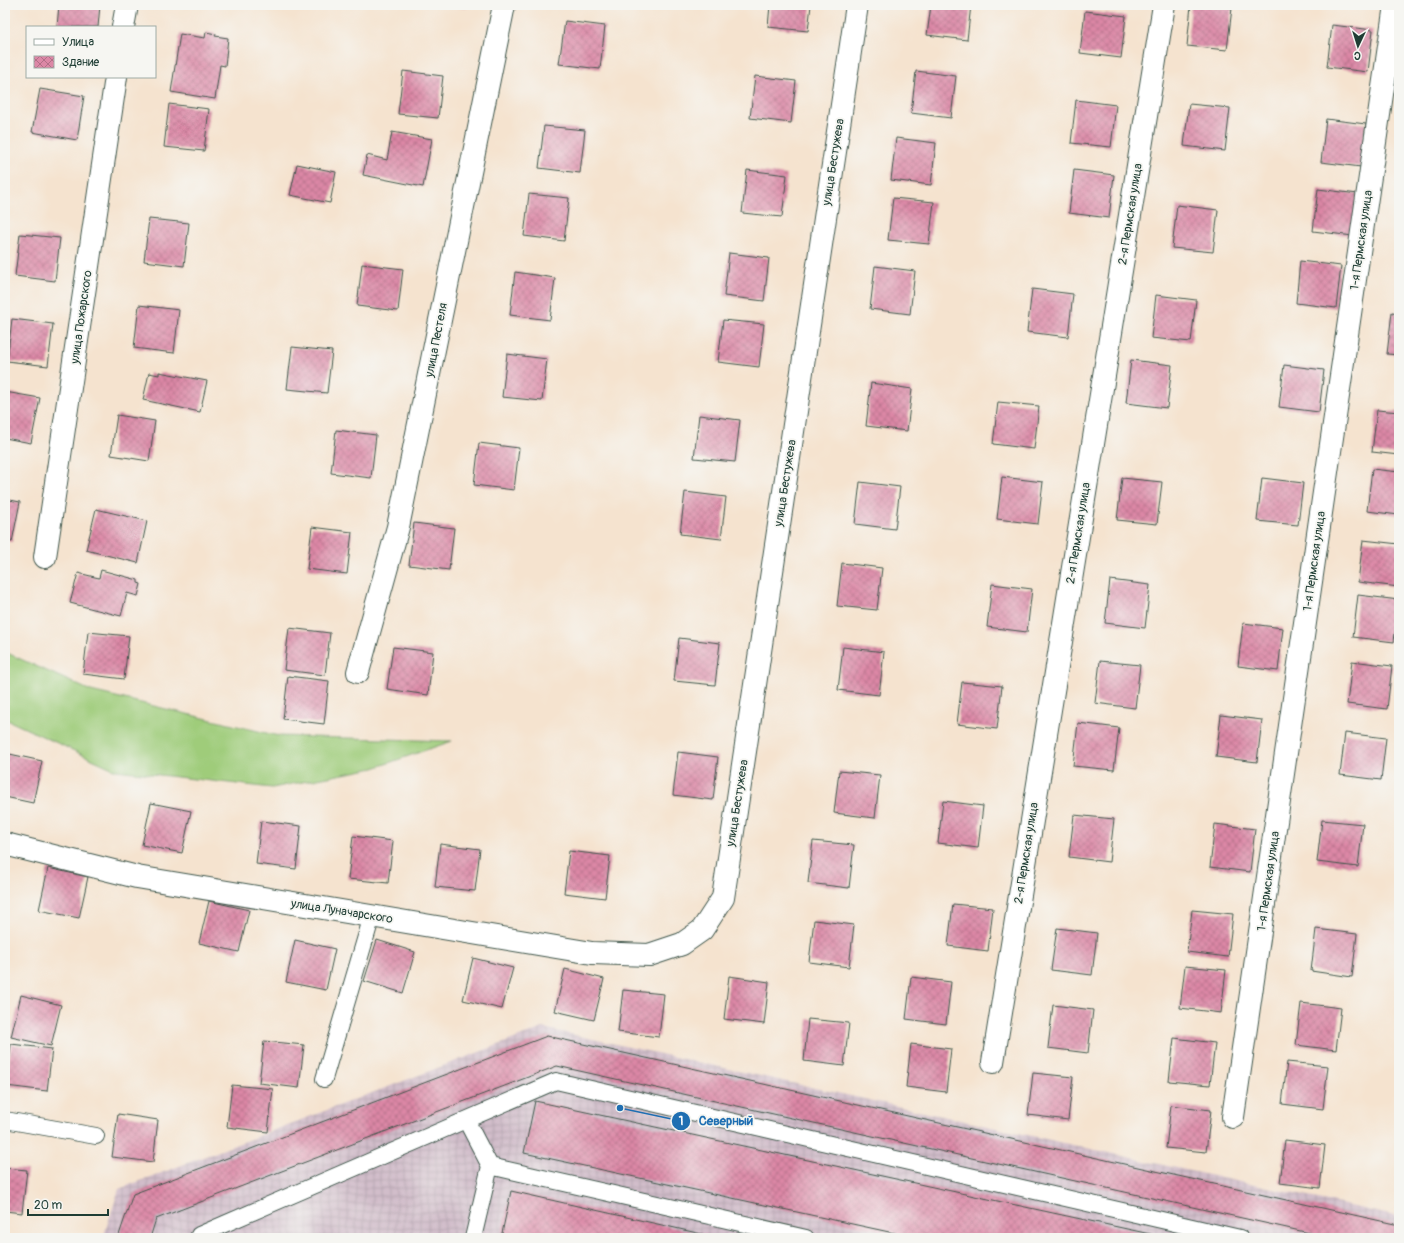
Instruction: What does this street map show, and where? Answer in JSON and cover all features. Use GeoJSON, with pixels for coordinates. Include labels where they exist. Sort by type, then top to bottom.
{"type":"FeatureCollection","features":[{"type":"Feature","properties":{"kind":"street"},"geometry":{"type":"LineString","coordinates":[[123,26],[127,5]]}},
{"type":"Feature","properties":{"kind":"street","name":"улица Пестеля"},"geometry":{"type":"LineString","coordinates":[[358,672],[398,527],[504,5]]}},
{"type":"Feature","properties":{"kind":"street","name":"улица Бестужева"},"geometry":{"type":"LineString","coordinates":[[682,944],[702,930],[723,898],[857,5]]}},
{"type":"Feature","properties":{"kind":"street","name":"2-я Пермская улица"},"geometry":{"type":"LineString","coordinates":[[993,1062],[1164,5]]}},
{"type":"Feature","properties":{"kind":"street","name":"1-я Пермская улица"},"geometry":{"type":"LineString","coordinates":[[1233,1117],[1395,5]]}},
{"type":"Feature","properties":{"kind":"street","name":"улица Пожарского"},"geometry":{"type":"LineString","coordinates":[[45,557],[116,78]]}},
{"type":"Feature","properties":{"kind":"street","name":"улица Луначарского"},"geometry":{"type":"LineString","coordinates":[[5,844],[137,877],[592,953],[649,955],[682,944]]}},
{"type":"Feature","properties":{"kind":"lane"},"geometry":{"type":"LineString","coordinates":[[324,1079],[372,916]]}},
{"type":"Feature","properties":{"kind":"lane"},"geometry":{"type":"LineString","coordinates":[[198,1238],[199,1235],[556,1081],[1240,1238]]}},
{"type":"Feature","properties":{"kind":"lane"},"geometry":{"type":"LineString","coordinates":[[5,1120],[96,1136]]}},
{"type":"Feature","properties":{"kind":"lane"},"geometry":{"type":"LineString","coordinates":[[466,1120],[490,1166],[473,1238]]}},
{"type":"Feature","properties":{"kind":"lane"},"geometry":{"type":"LineString","coordinates":[[490,1166],[806,1238]]}},
{"type":"Feature","properties":{"kind":"shaded area"},"geometry":{"type":"Polygon","coordinates":[[[543,1028],[1399,1217],[1399,1238],[103,1238],[119,1189],[543,1028]]]}},
{"type":"Feature","properties":{"kind":"green space"},"geometry":{"type":"Polygon","coordinates":[[[5,652],[91,691],[279,736],[452,741],[374,768],[272,788],[116,770],[5,719],[5,652]]]}},
{"type":"Feature","properties":{"kind":"building"},"geometry":{"type":"Polygon","coordinates":[[[59,5],[100,5],[98,26],[57,26],[59,5]]]}},
{"type":"Feature","properties":{"kind":"building"},"geometry":{"type":"Polygon","coordinates":[[[467,5],[467,8],[448,6],[467,5]]]}},
{"type":"Feature","properties":{"kind":"building"},"geometry":{"type":"Polygon","coordinates":[[[770,5],[811,5],[808,31],[768,27],[770,5]]]}},
{"type":"Feature","properties":{"kind":"building"},"geometry":{"type":"Polygon","coordinates":[[[931,5],[971,5],[967,40],[927,35],[931,5]]]}},
{"type":"Feature","properties":{"kind":"building"},"geometry":{"type":"Polygon","coordinates":[[[1191,5],[1209,5],[1232,8],[1227,50],[1187,46],[1191,5]]]}},
{"type":"Feature","properties":{"kind":"building"},"geometry":{"type":"Polygon","coordinates":[[[1085,11],[1126,16],[1121,58],[1080,53],[1085,11]]]}},
{"type":"Feature","properties":{"kind":"building"},"geometry":{"type":"Polygon","coordinates":[[[565,21],[605,26],[600,69],[559,64],[565,21]]]}},
{"type":"Feature","properties":{"kind":"building"},"geometry":{"type":"Polygon","coordinates":[[[1332,25],[1373,30],[1368,72],[1327,67],[1332,25]]]}},
{"type":"Feature","properties":{"kind":"building"},"geometry":{"type":"Polygon","coordinates":[[[206,32],[216,34],[215,36],[228,38],[225,66],[220,65],[215,99],[171,92],[180,34],[205,38],[206,32]]]}},
{"type":"Feature","properties":{"kind":"building"},"geometry":{"type":"Polygon","coordinates":[[[403,71],[443,76],[438,118],[398,114],[403,71]]]}},
{"type":"Feature","properties":{"kind":"building"},"geometry":{"type":"Polygon","coordinates":[[[916,71],[956,76],[951,118],[911,113],[916,71]]]}},
{"type":"Feature","properties":{"kind":"building"},"geometry":{"type":"Polygon","coordinates":[[[755,76],[796,81],[791,123],[750,118],[755,76]]]}},
{"type":"Feature","properties":{"kind":"building"},"geometry":{"type":"Polygon","coordinates":[[[40,89],[84,96],[77,140],[32,132],[40,89]]]}},
{"type":"Feature","properties":{"kind":"building"},"geometry":{"type":"Polygon","coordinates":[[[1076,100],[1116,105],[1111,147],[1071,143],[1076,100]]]}},
{"type":"Feature","properties":{"kind":"building"},"geometry":{"type":"Polygon","coordinates":[[[169,104],[209,109],[204,151],[164,147],[169,104]]]}},
{"type":"Feature","properties":{"kind":"building"},"geometry":{"type":"Polygon","coordinates":[[[1189,104],[1230,108],[1225,151],[1184,146],[1189,104]]]}},
{"type":"Feature","properties":{"kind":"building"},"geometry":{"type":"Polygon","coordinates":[[[1326,119],[1366,124],[1361,167],[1321,162],[1326,119]]]}},
{"type":"Feature","properties":{"kind":"building"},"geometry":{"type":"Polygon","coordinates":[[[544,126],[585,130],[580,173],[539,168],[544,126]]]}},
{"type":"Feature","properties":{"kind":"building"},"geometry":{"type":"Polygon","coordinates":[[[392,132],[432,139],[423,187],[363,175],[367,155],[387,160],[392,132]]]}},
{"type":"Feature","properties":{"kind":"building"},"geometry":{"type":"Polygon","coordinates":[[[896,138],[936,143],[931,185],[891,180],[896,138]]]}},
{"type":"Feature","properties":{"kind":"building"},"geometry":{"type":"Polygon","coordinates":[[[297,164],[336,172],[330,203],[290,195],[297,164]]]}},
{"type":"Feature","properties":{"kind":"building"},"geometry":{"type":"Polygon","coordinates":[[[747,170],[787,175],[782,217],[742,213],[747,170]]]}},
{"type":"Feature","properties":{"kind":"building"},"geometry":{"type":"Polygon","coordinates":[[[1074,170],[1114,175],[1109,218],[1069,213],[1074,170]]]}},
{"type":"Feature","properties":{"kind":"building"},"geometry":{"type":"Polygon","coordinates":[[[1318,189],[1358,194],[1353,236],[1313,231],[1318,189]]]}},
{"type":"Feature","properties":{"kind":"building"},"geometry":{"type":"Polygon","coordinates":[[[529,194],[569,198],[564,241],[524,236],[529,194]]]}},
{"type":"Feature","properties":{"kind":"building"},"geometry":{"type":"Polygon","coordinates":[[[893,198],[934,202],[929,244],[888,240],[893,198]]]}},
{"type":"Feature","properties":{"kind":"building"},"geometry":{"type":"Polygon","coordinates":[[[1177,205],[1218,210],[1213,252],[1172,248],[1177,205]]]}},
{"type":"Feature","properties":{"kind":"building"},"geometry":{"type":"Polygon","coordinates":[[[149,219],[189,223],[184,266],[144,261],[149,219]]]}},
{"type":"Feature","properties":{"kind":"building"},"geometry":{"type":"Polygon","coordinates":[[[20,234],[60,238],[55,281],[15,276],[20,234]]]}},
{"type":"Feature","properties":{"kind":"building"},"geometry":{"type":"Polygon","coordinates":[[[729,253],[769,258],[764,301],[724,296],[729,253]]]}},
{"type":"Feature","properties":{"kind":"building"},"geometry":{"type":"Polygon","coordinates":[[[1300,261],[1341,266],[1336,308],[1296,303],[1300,261]]]}},
{"type":"Feature","properties":{"kind":"building"},"geometry":{"type":"Polygon","coordinates":[[[362,264],[403,269],[398,311],[357,306],[362,264]]]}},
{"type":"Feature","properties":{"kind":"building"},"geometry":{"type":"Polygon","coordinates":[[[875,266],[915,271],[910,314],[870,309],[875,266]]]}},
{"type":"Feature","properties":{"kind":"building"},"geometry":{"type":"Polygon","coordinates":[[[515,272],[555,278],[550,320],[510,315],[515,272]]]}},
{"type":"Feature","properties":{"kind":"building"},"geometry":{"type":"Polygon","coordinates":[[[1032,289],[1073,294],[1068,337],[1027,332],[1032,289]]]}},
{"type":"Feature","properties":{"kind":"building"},"geometry":{"type":"Polygon","coordinates":[[[1156,295],[1196,300],[1191,342],[1151,338],[1156,295]]]}},
{"type":"Feature","properties":{"kind":"building"},"geometry":{"type":"Polygon","coordinates":[[[139,305],[179,310],[174,353],[134,348],[139,305]]]}},
{"type":"Feature","properties":{"kind":"building"},"geometry":{"type":"Polygon","coordinates":[[[1392,312],[1399,313],[1399,355],[1387,354],[1392,312]]]}},
{"type":"Feature","properties":{"kind":"building"},"geometry":{"type":"Polygon","coordinates":[[[12,319],[53,324],[48,366],[7,361],[12,319]]]}},
{"type":"Feature","properties":{"kind":"building"},"geometry":{"type":"Polygon","coordinates":[[[723,320],[764,324],[759,367],[718,362],[723,320]]]}},
{"type":"Feature","properties":{"kind":"building"},"geometry":{"type":"Polygon","coordinates":[[[292,347],[332,351],[327,393],[287,389],[292,347]]]}},
{"type":"Feature","properties":{"kind":"building"},"geometry":{"type":"Polygon","coordinates":[[[507,354],[547,359],[542,401],[502,397],[507,354]]]}},
{"type":"Feature","properties":{"kind":"building"},"geometry":{"type":"Polygon","coordinates":[[[1131,360],[1172,365],[1167,408],[1126,403],[1131,360]]]}},
{"type":"Feature","properties":{"kind":"building"},"geometry":{"type":"Polygon","coordinates":[[[1284,365],[1324,370],[1319,412],[1279,407],[1284,365]]]}},
{"type":"Feature","properties":{"kind":"building"},"geometry":{"type":"Polygon","coordinates":[[[159,372],[207,381],[200,412],[143,400],[149,373],[159,375],[159,372]]]}},
{"type":"Feature","properties":{"kind":"building"},"geometry":{"type":"Polygon","coordinates":[[[871,383],[912,389],[907,431],[866,426],[871,383]]]}},
{"type":"Feature","properties":{"kind":"building"},"geometry":{"type":"Polygon","coordinates":[[[5,392],[40,398],[31,443],[5,438],[5,392]]]}},
{"type":"Feature","properties":{"kind":"building"},"geometry":{"type":"Polygon","coordinates":[[[998,402],[1039,406],[1034,449],[993,444],[998,402]]]}},
{"type":"Feature","properties":{"kind":"building"},"geometry":{"type":"Polygon","coordinates":[[[1377,410],[1399,412],[1399,455],[1372,452],[1377,410]]]}},
{"type":"Feature","properties":{"kind":"building"},"geometry":{"type":"Polygon","coordinates":[[[117,415],[155,421],[149,461],[111,455],[117,415]]]}},
{"type":"Feature","properties":{"kind":"building"},"geometry":{"type":"Polygon","coordinates":[[[699,415],[740,420],[735,462],[694,458],[699,415]]]}},
{"type":"Feature","properties":{"kind":"building"},"geometry":{"type":"Polygon","coordinates":[[[336,430],[376,435],[371,478],[331,473],[336,430]]]}},
{"type":"Feature","properties":{"kind":"building"},"geometry":{"type":"Polygon","coordinates":[[[479,443],[519,448],[514,490],[474,485],[479,443]]]}},
{"type":"Feature","properties":{"kind":"building"},"geometry":{"type":"Polygon","coordinates":[[[1372,469],[1399,472],[1399,515],[1367,511],[1372,469]]]}},
{"type":"Feature","properties":{"kind":"building"},"geometry":{"type":"Polygon","coordinates":[[[1002,477],[1043,482],[1038,524],[997,519],[1002,477]]]}},
{"type":"Feature","properties":{"kind":"building"},"geometry":{"type":"Polygon","coordinates":[[[1122,478],[1162,482],[1157,524],[1117,520],[1122,478]]]}},
{"type":"Feature","properties":{"kind":"building"},"geometry":{"type":"Polygon","coordinates":[[[1262,478],[1303,483],[1298,525],[1257,521],[1262,478]]]}},
{"type":"Feature","properties":{"kind":"building"},"geometry":{"type":"Polygon","coordinates":[[[860,482],[900,487],[895,529],[855,524],[860,482]]]}},
{"type":"Feature","properties":{"kind":"building"},"geometry":{"type":"Polygon","coordinates":[[[685,492],[726,497],[721,539],[680,534],[685,492]]]}},
{"type":"Feature","properties":{"kind":"building"},"geometry":{"type":"Polygon","coordinates":[[[5,499],[20,502],[12,542],[5,541],[5,499]]]}},
{"type":"Feature","properties":{"kind":"building"},"geometry":{"type":"Polygon","coordinates":[[[96,509],[147,521],[138,563],[86,550],[96,509]]]}},
{"type":"Feature","properties":{"kind":"building"},"geometry":{"type":"Polygon","coordinates":[[[414,523],[454,528],[449,570],[409,565],[414,523]]]}},
{"type":"Feature","properties":{"kind":"building"},"geometry":{"type":"Polygon","coordinates":[[[312,527],[352,532],[347,574],[307,569],[312,527]]]}},
{"type":"Feature","properties":{"kind":"building"},"geometry":{"type":"Polygon","coordinates":[[[1363,540],[1399,544],[1399,587],[1358,582],[1363,540]]]}},
{"type":"Feature","properties":{"kind":"building"},"geometry":{"type":"Polygon","coordinates":[[[842,563],[882,568],[877,610],[837,606],[842,563]]]}},
{"type":"Feature","properties":{"kind":"building"},"geometry":{"type":"Polygon","coordinates":[[[101,570],[138,580],[138,583],[141,584],[138,596],[127,593],[121,616],[70,603],[78,573],[99,578],[101,570]]]}},
{"type":"Feature","properties":{"kind":"building"},"geometry":{"type":"Polygon","coordinates":[[[1110,580],[1150,585],[1145,628],[1105,623],[1110,580]]]}},
{"type":"Feature","properties":{"kind":"building"},"geometry":{"type":"Polygon","coordinates":[[[992,584],[1032,589],[1027,632],[987,627],[992,584]]]}},
{"type":"Feature","properties":{"kind":"building"},"geometry":{"type":"Polygon","coordinates":[[[1358,595],[1399,600],[1394,642],[1353,637],[1358,595]]]}},
{"type":"Feature","properties":{"kind":"building"},"geometry":{"type":"Polygon","coordinates":[[[1243,623],[1283,628],[1278,671],[1238,666],[1243,623]]]}},
{"type":"Feature","properties":{"kind":"building"},"geometry":{"type":"Polygon","coordinates":[[[289,628],[330,633],[325,675],[284,670],[289,628]]]}},
{"type":"Feature","properties":{"kind":"building"},"geometry":{"type":"Polygon","coordinates":[[[88,632],[129,636],[124,679],[83,674],[88,632]]]}},
{"type":"Feature","properties":{"kind":"building"},"geometry":{"type":"Polygon","coordinates":[[[679,638],[720,643],[715,685],[674,681],[679,638]]]}},
{"type":"Feature","properties":{"kind":"building"},"geometry":{"type":"Polygon","coordinates":[[[393,647],[433,652],[428,695],[387,689],[393,647]]]}},
{"type":"Feature","properties":{"kind":"building"},"geometry":{"type":"Polygon","coordinates":[[[843,647],[884,652],[879,695],[838,690],[843,647]]]}},
{"type":"Feature","properties":{"kind":"building"},"geometry":{"type":"Polygon","coordinates":[[[1100,661],[1140,665],[1135,708],[1095,703],[1100,661]]]}},
{"type":"Feature","properties":{"kind":"building"},"geometry":{"type":"Polygon","coordinates":[[[1352,661],[1392,666],[1387,709],[1347,704],[1352,661]]]}},
{"type":"Feature","properties":{"kind":"building"},"geometry":{"type":"Polygon","coordinates":[[[288,676],[329,681],[324,724],[283,719],[288,676]]]}},
{"type":"Feature","properties":{"kind":"building"},"geometry":{"type":"Polygon","coordinates":[[[962,682],[1002,686],[997,729],[957,724],[962,682]]]}},
{"type":"Feature","properties":{"kind":"building"},"geometry":{"type":"Polygon","coordinates":[[[1221,715],[1262,720],[1257,762],[1216,757],[1221,715]]]}},
{"type":"Feature","properties":{"kind":"building"},"geometry":{"type":"Polygon","coordinates":[[[1078,723],[1119,728],[1114,770],[1073,766],[1078,723]]]}},
{"type":"Feature","properties":{"kind":"building"},"geometry":{"type":"Polygon","coordinates":[[[1345,733],[1386,738],[1381,780],[1340,775],[1345,733]]]}},
{"type":"Feature","properties":{"kind":"building"},"geometry":{"type":"Polygon","coordinates":[[[678,752],[718,757],[713,800],[673,795],[678,752]]]}},
{"type":"Feature","properties":{"kind":"building"},"geometry":{"type":"Polygon","coordinates":[[[5,753],[42,761],[33,803],[5,797],[5,753]]]}},
{"type":"Feature","properties":{"kind":"building"},"geometry":{"type":"Polygon","coordinates":[[[839,771],[880,775],[875,818],[834,813],[839,771]]]}},
{"type":"Feature","properties":{"kind":"building"},"geometry":{"type":"Polygon","coordinates":[[[943,801],[983,806],[978,848],[938,843],[943,801]]]}},
{"type":"Feature","properties":{"kind":"building"},"geometry":{"type":"Polygon","coordinates":[[[151,803],[191,811],[182,853],[142,845],[151,803]]]}},
{"type":"Feature","properties":{"kind":"building"},"geometry":{"type":"Polygon","coordinates":[[[1074,815],[1114,819],[1109,862],[1069,857],[1074,815]]]}},
{"type":"Feature","properties":{"kind":"building"},"geometry":{"type":"Polygon","coordinates":[[[1322,820],[1363,824],[1358,867],[1317,862],[1322,820]]]}},
{"type":"Feature","properties":{"kind":"building"},"geometry":{"type":"Polygon","coordinates":[[[261,821],[301,826],[296,869],[256,864],[261,821]]]}},
{"type":"Feature","properties":{"kind":"building"},"geometry":{"type":"Polygon","coordinates":[[[1215,824],[1255,829],[1250,872],[1210,867],[1215,824]]]}},
{"type":"Feature","properties":{"kind":"building"},"geometry":{"type":"Polygon","coordinates":[[[353,836],[393,841],[388,883],[348,879],[353,836]]]}},
{"type":"Feature","properties":{"kind":"building"},"geometry":{"type":"Polygon","coordinates":[[[813,841],[854,845],[849,888],[808,883],[813,841]]]}},
{"type":"Feature","properties":{"kind":"building"},"geometry":{"type":"Polygon","coordinates":[[[440,844],[480,849],[475,891],[435,887],[440,844]]]}},
{"type":"Feature","properties":{"kind":"building"},"geometry":{"type":"Polygon","coordinates":[[[569,851],[610,856],[605,898],[564,893],[569,851]]]}},
{"type":"Feature","properties":{"kind":"building"},"geometry":{"type":"Polygon","coordinates":[[[48,868],[88,877],[79,918],[39,910],[48,868]]]}},
{"type":"Feature","properties":{"kind":"building"},"geometry":{"type":"Polygon","coordinates":[[[209,901],[249,910],[239,952],[199,943],[209,901]]]}},
{"type":"Feature","properties":{"kind":"building"},"geometry":{"type":"Polygon","coordinates":[[[953,904],[993,908],[988,951],[948,946],[953,904]]]}},
{"type":"Feature","properties":{"kind":"building"},"geometry":{"type":"Polygon","coordinates":[[[1192,910],[1233,914],[1228,957],[1187,952],[1192,910]]]}},
{"type":"Feature","properties":{"kind":"building"},"geometry":{"type":"Polygon","coordinates":[[[814,920],[854,925],[849,967],[809,962],[814,920]]]}},
{"type":"Feature","properties":{"kind":"building"},"geometry":{"type":"Polygon","coordinates":[[[1057,928],[1097,933],[1092,975],[1051,970],[1057,928]]]}},
{"type":"Feature","properties":{"kind":"building"},"geometry":{"type":"Polygon","coordinates":[[[1316,929],[1357,934],[1352,977],[1311,971],[1316,929]]]}},
{"type":"Feature","properties":{"kind":"building"},"geometry":{"type":"Polygon","coordinates":[[[295,940],[335,949],[326,990],[286,982],[295,940]]]}},
{"type":"Feature","properties":{"kind":"building"},"geometry":{"type":"Polygon","coordinates":[[[377,940],[415,952],[403,993],[364,981],[377,940]]]}},
{"type":"Feature","properties":{"kind":"building"},"geometry":{"type":"Polygon","coordinates":[[[473,958],[513,968],[502,1009],[463,1000],[473,958]]]}},
{"type":"Feature","properties":{"kind":"building"},"geometry":{"type":"Polygon","coordinates":[[[1185,966],[1226,970],[1221,1013],[1180,1008],[1185,966]]]}},
{"type":"Feature","properties":{"kind":"building"},"geometry":{"type":"Polygon","coordinates":[[[565,969],[604,979],[594,1020],[555,1011],[565,969]]]}},
{"type":"Feature","properties":{"kind":"building"},"geometry":{"type":"Polygon","coordinates":[[[729,976],[769,982],[764,1024],[724,1019],[729,976]]]}},
{"type":"Feature","properties":{"kind":"building"},"geometry":{"type":"Polygon","coordinates":[[[911,977],[951,982],[946,1024],[906,1019],[911,977]]]}},
{"type":"Feature","properties":{"kind":"building"},"geometry":{"type":"Polygon","coordinates":[[[623,990],[664,994],[659,1037],[618,1032],[623,990]]]}},
{"type":"Feature","properties":{"kind":"building"},"geometry":{"type":"Polygon","coordinates":[[[21,995],[61,1005],[51,1046],[11,1037],[21,995]]]}},
{"type":"Feature","properties":{"kind":"building"},"geometry":{"type":"Polygon","coordinates":[[[1301,1003],[1341,1008],[1336,1050],[1296,1045],[1301,1003]]]}},
{"type":"Feature","properties":{"kind":"building"},"geometry":{"type":"Polygon","coordinates":[[[1053,1005],[1093,1010],[1088,1053],[1048,1048],[1053,1005]]]}},
{"type":"Feature","properties":{"kind":"building"},"geometry":{"type":"Polygon","coordinates":[[[808,1019],[849,1023],[844,1066],[804,1061],[808,1019]]]}},
{"type":"Feature","properties":{"kind":"building"},"geometry":{"type":"Polygon","coordinates":[[[547,1036],[1399,1225],[1399,1238],[1332,1238],[557,1066],[156,1219],[150,1238],[118,1238],[133,1194],[547,1036]]]}},
{"type":"Feature","properties":{"kind":"building"},"geometry":{"type":"Polygon","coordinates":[[[1174,1038],[1215,1043],[1210,1085],[1169,1081],[1174,1038]]]}},
{"type":"Feature","properties":{"kind":"building"},"geometry":{"type":"Polygon","coordinates":[[[264,1041],[304,1045],[299,1088],[259,1083],[264,1041]]]}},
{"type":"Feature","properties":{"kind":"building"},"geometry":{"type":"Polygon","coordinates":[[[11,1044],[52,1049],[47,1091],[6,1086],[11,1044]]]}},
{"type":"Feature","properties":{"kind":"building"},"geometry":{"type":"Polygon","coordinates":[[[911,1044],[951,1049],[946,1092],[906,1087],[911,1044]]]}},
{"type":"Feature","properties":{"kind":"building"},"geometry":{"type":"Polygon","coordinates":[[[1287,1062],[1328,1066],[1323,1109],[1282,1104],[1287,1062]]]}},
{"type":"Feature","properties":{"kind":"building"},"geometry":{"type":"Polygon","coordinates":[[[1033,1073],[1073,1077],[1068,1120],[1028,1115],[1033,1073]]]}},
{"type":"Feature","properties":{"kind":"building"},"geometry":{"type":"Polygon","coordinates":[[[232,1085],[273,1089],[268,1132],[227,1127],[232,1085]]]}},
{"type":"Feature","properties":{"kind":"building"},"geometry":{"type":"Polygon","coordinates":[[[535,1101],[1164,1238],[917,1238],[524,1153],[535,1101]]]}},
{"type":"Feature","properties":{"kind":"building"},"geometry":{"type":"Polygon","coordinates":[[[1171,1105],[1211,1110],[1206,1152],[1166,1148],[1171,1105]]]}},
{"type":"Feature","properties":{"kind":"building"},"geometry":{"type":"Polygon","coordinates":[[[118,1114],[158,1120],[153,1162],[112,1157],[118,1114]]]}},
{"type":"Feature","properties":{"kind":"building"},"geometry":{"type":"Polygon","coordinates":[[[1285,1140],[1325,1145],[1320,1188],[1280,1183],[1285,1140]]]}},
{"type":"Feature","properties":{"kind":"building"},"geometry":{"type":"Polygon","coordinates":[[[5,1168],[27,1170],[22,1213],[5,1211],[5,1168]]]}},
{"type":"Feature","properties":{"kind":"building"},"geometry":{"type":"Polygon","coordinates":[[[511,1191],[715,1237],[715,1238],[501,1238],[511,1191]]]}},
{"type":"Feature","properties":{"kind":"place","name":"Северный"},"geometry":{"type":"Point","coordinates":[620,1108]}}]}
